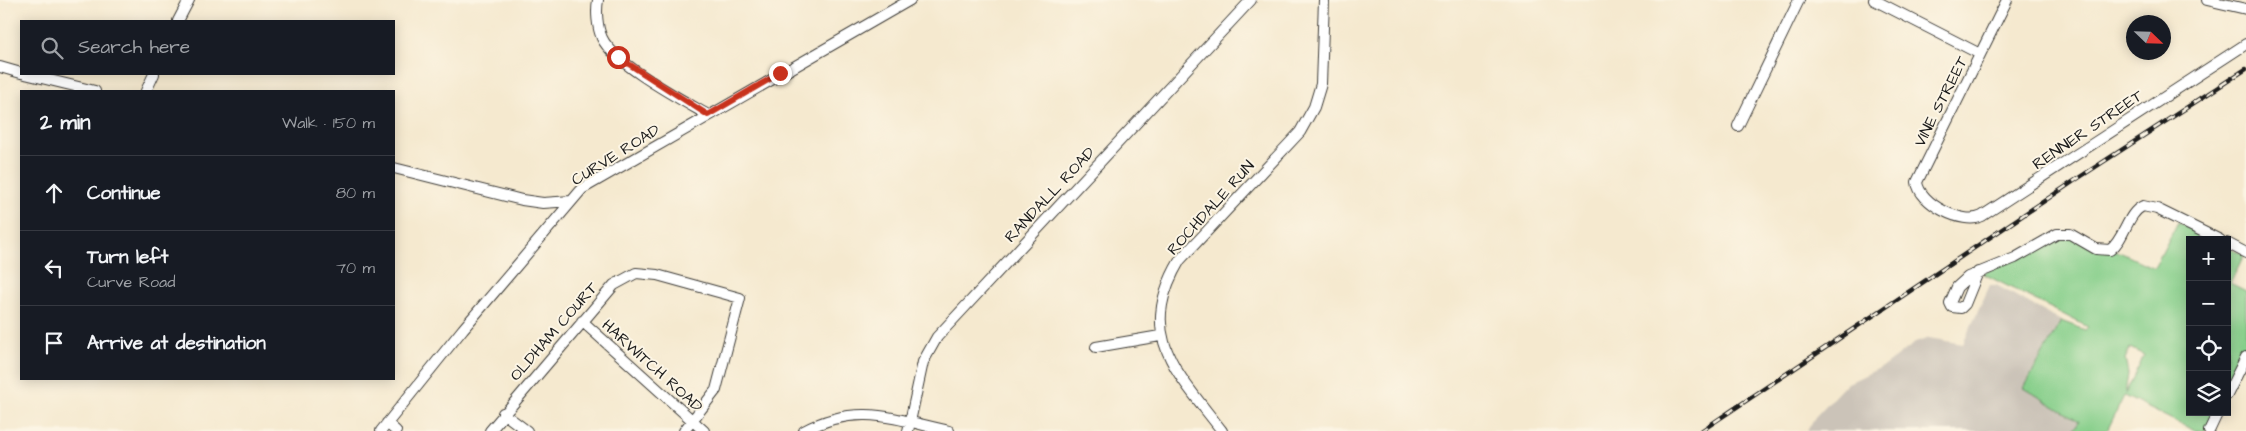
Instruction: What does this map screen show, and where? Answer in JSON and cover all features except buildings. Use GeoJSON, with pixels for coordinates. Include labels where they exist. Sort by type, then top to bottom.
{"type":"FeatureCollection","features":[{"type":"Feature","properties":{"kind":"street"},"geometry":{"type":"LineString","coordinates":[[179,20],[189,0]]}},
{"type":"Feature","properties":{"kind":"street"},"geometry":{"type":"LineString","coordinates":[[598,0],[596,11],[602,38],[618,57],[708,115]]}},
{"type":"Feature","properties":{"kind":"street","name":"CURVE ROAD"},"geometry":{"type":"LineString","coordinates":[[384,427],[582,189],[910,0]]}},
{"type":"Feature","properties":{"kind":"street","name":"RANDALL ROAD"},"geometry":{"type":"LineString","coordinates":[[909,427],[923,362],[937,336],[1251,0]]}},
{"type":"Feature","properties":{"kind":"street","name":"ROCHDALE RUN"},"geometry":{"type":"LineString","coordinates":[[1222,431],[1177,372],[1160,336],[1161,301],[1168,280],[1180,260],[1300,132],[1314,107],[1321,84],[1324,0]]}},
{"type":"Feature","properties":{"kind":"street"},"geometry":{"type":"LineString","coordinates":[[1738,126],[1799,0]]}},
{"type":"Feature","properties":{"kind":"street"},"geometry":{"type":"LineString","coordinates":[[1874,0],[1980,54]]}},
{"type":"Feature","properties":{"kind":"street","name":"VINE STREET"},"geometry":{"type":"LineString","coordinates":[[1941,208],[1920,193],[1918,177],[2007,0]]}},
{"type":"Feature","properties":{"kind":"street"},"geometry":{"type":"LineString","coordinates":[[2206,0],[2246,9]]}},
{"type":"Feature","properties":{"kind":"street","name":"RENNER STREET"},"geometry":{"type":"LineString","coordinates":[[1941,208],[1970,219],[1982,216],[2246,44]]}},
{"type":"Feature","properties":{"kind":"street"},"geometry":{"type":"LineString","coordinates":[[0,67],[20,73]]}},
{"type":"Feature","properties":{"kind":"street"},"geometry":{"type":"LineString","coordinates":[[29,75],[91,90]]}},
{"type":"Feature","properties":{"kind":"street"},"geometry":{"type":"LineString","coordinates":[[146,90],[154,75]]}},
{"type":"Feature","properties":{"kind":"street"},"geometry":{"type":"LineString","coordinates":[[395,168],[522,200],[543,203],[571,201]]}},
{"type":"Feature","properties":{"kind":"street"},"geometry":{"type":"LineString","coordinates":[[1978,272],[2015,258],[2050,236],[2063,233],[2103,251],[2116,245],[2136,211],[2143,206],[2157,209],[2212,236]]}},
{"type":"Feature","properties":{"kind":"street"},"geometry":{"type":"LineString","coordinates":[[2231,246],[2246,253]]}},
{"type":"Feature","properties":{"kind":"street","name":"OLDHAM COURT"},"geometry":{"type":"LineString","coordinates":[[490,431],[503,413],[614,285],[636,273],[657,276],[740,298],[716,390],[693,420]]}},
{"type":"Feature","properties":{"kind":"street","name":"HARWITCH ROAD"},"geometry":{"type":"LineString","coordinates":[[582,320],[704,431]]}},
{"type":"Feature","properties":{"kind":"street"},"geometry":{"type":"LineString","coordinates":[[1096,346],[1160,336]]}},
{"type":"Feature","properties":{"kind":"street"},"geometry":{"type":"LineString","coordinates":[[2231,386],[2246,357]]}},
{"type":"Feature","properties":{"kind":"street"},"geometry":{"type":"LineString","coordinates":[[503,413],[527,431]]}},
{"type":"Feature","properties":{"kind":"street"},"geometry":{"type":"LineString","coordinates":[[804,431],[816,424],[848,415],[876,415],[909,427],[949,431]]}},
{"type":"Feature","properties":{"kind":"street"},"geometry":{"type":"LineString","coordinates":[[2209,431],[2216,416]]}},
{"type":"Feature","properties":{"kind":"street"},"geometry":{"type":"LineString","coordinates":[[684,431],[693,420]]}},
{"type":"Feature","properties":{"kind":"street"},"geometry":{"type":"LineString","coordinates":[[384,427],[396,431]]}},
{"type":"Feature","properties":{"kind":"shaded area"},"geometry":{"type":"Polygon","coordinates":[[[1990,285],[1996,285],[2061,321],[2024,387],[2079,421],[2073,431],[1807,431],[1815,417],[1846,384],[1884,366],[1915,343],[1929,338],[1963,344],[1990,285]]]}},
{"type":"Feature","properties":{"kind":"green space"},"geometry":{"type":"Polygon","coordinates":[[[2178,222],[2206,236],[2186,236],[2186,416],[2212,416],[2205,431],[2195,431],[2124,396],[2107,431],[2073,431],[2079,421],[2024,388],[2061,321],[2085,330],[2088,327],[1982,273],[2062,236],[2115,250],[2154,268],[2178,222]],[[2130,348],[2125,359],[2128,374],[2125,394],[2144,355],[2130,348]]]}},
{"type":"Feature","properties":{"kind":"green space"},"geometry":{"type":"Polygon","coordinates":[[[2231,249],[2244,255],[2231,281],[2231,249]]]}},
{"type":"Feature","properties":{"kind":"green space"},"geometry":{"type":"Polygon","coordinates":[[[2231,284],[2246,291],[2246,349],[2231,378],[2231,284]]]}},
{"type":"Feature","properties":{"kind":"railway"},"geometry":{"type":"LineString","coordinates":[[1701,431],[2080,177],[2246,69]]}},
{"type":"Feature","properties":{"kind":"route"},"geometry":{"type":"LineString","coordinates":[[618,57],[660,86],[708,115],[780,73]]}}]}
